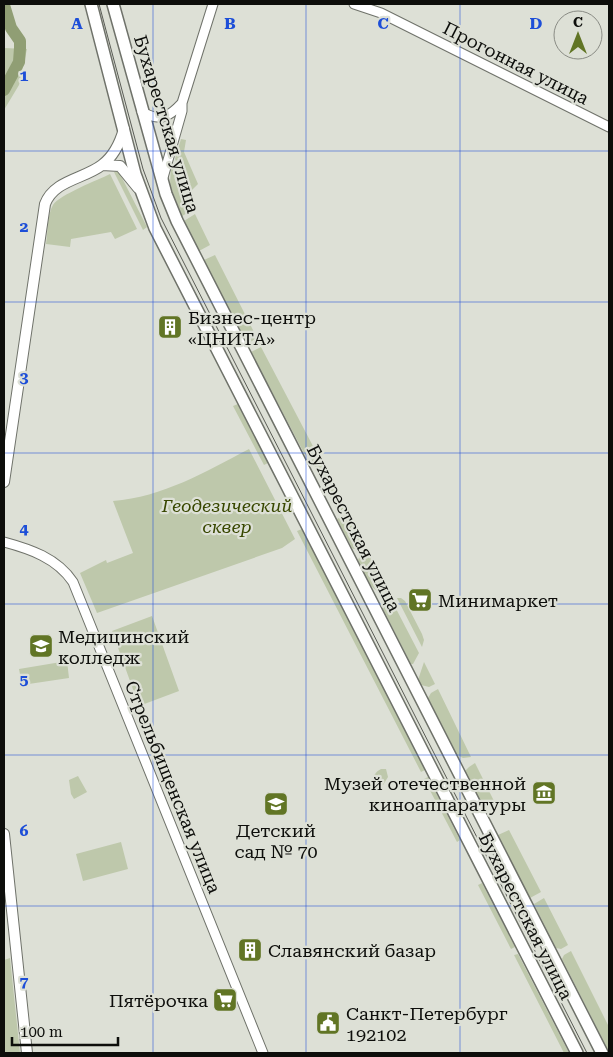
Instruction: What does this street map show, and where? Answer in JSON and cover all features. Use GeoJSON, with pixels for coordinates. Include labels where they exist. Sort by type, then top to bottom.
{"type":"FeatureCollection","features":[{"type":"Feature","properties":{"kind":"main road","name":"Бухарестская улица"},"geometry":{"type":"LineString","coordinates":[[91,4],[141,192],[155,228],[577,1053]]}},
{"type":"Feature","properties":{"kind":"main road","name":"Бухарестская улица"},"geometry":{"type":"LineString","coordinates":[[113,4],[142,112],[172,210],[602,1053]]}},
{"type":"Feature","properties":{"kind":"main road"},"geometry":{"type":"LineString","coordinates":[[567,1034],[586,1024]]}},
{"type":"Feature","properties":{"kind":"street"},"geometry":{"type":"LineString","coordinates":[[162,181],[182,111],[182,103],[213,4]]}},
{"type":"Feature","properties":{"kind":"street","name":"Прогонная улица"},"geometry":{"type":"LineString","coordinates":[[354,4],[381,13],[609,127]]}},
{"type":"Feature","properties":{"kind":"street"},"geometry":{"type":"LineString","coordinates":[[142,112],[157,118],[165,117],[182,103]]}},
{"type":"Feature","properties":{"kind":"street"},"geometry":{"type":"LineString","coordinates":[[4,482],[45,204],[48,197],[57,188],[102,165],[118,146],[124,129]]}},
{"type":"Feature","properties":{"kind":"street"},"geometry":{"type":"LineString","coordinates":[[102,165],[120,166],[141,192]]}},
{"type":"Feature","properties":{"kind":"street","name":"Стрельбищенская улица"},"geometry":{"type":"LineString","coordinates":[[4,542],[41,553],[73,582],[263,1053]]}},
{"type":"Feature","properties":{"kind":"street"},"geometry":{"type":"LineString","coordinates":[[4,834],[27,1053]]}},
{"type":"Feature","properties":{"kind":"green space"},"geometry":{"type":"Polygon","coordinates":[[[4,48],[27,49],[19,85],[4,110],[4,48]]]}},
{"type":"Feature","properties":{"kind":"green space"},"geometry":{"type":"Polygon","coordinates":[[[181,139],[186,140],[184,152],[198,184],[190,192],[175,159],[181,139]]]}},
{"type":"Feature","properties":{"kind":"green space"},"geometry":{"type":"Polygon","coordinates":[[[171,164],[193,210],[182,216],[170,185],[171,164]]]}},
{"type":"Feature","properties":{"kind":"green space"},"geometry":{"type":"Polygon","coordinates":[[[117,171],[147,227],[143,230],[114,172],[117,171]]]}},
{"type":"Feature","properties":{"kind":"green space"},"geometry":{"type":"Polygon","coordinates":[[[110,174],[137,229],[115,239],[111,232],[71,239],[70,247],[46,244],[53,205],[71,192],[110,174]]]}},
{"type":"Feature","properties":{"kind":"green space"},"geometry":{"type":"Polygon","coordinates":[[[195,214],[210,245],[199,251],[184,221],[195,214]]]}},
{"type":"Feature","properties":{"kind":"green space"},"geometry":{"type":"Polygon","coordinates":[[[215,255],[257,338],[247,344],[204,260],[215,255]]]}},
{"type":"Feature","properties":{"kind":"green space"},"geometry":{"type":"Polygon","coordinates":[[[261,347],[315,450],[305,455],[251,352],[261,347]]]}},
{"type":"Feature","properties":{"kind":"green space"},"geometry":{"type":"Polygon","coordinates":[[[238,404],[268,463],[264,465],[233,406],[238,404]]]}},
{"type":"Feature","properties":{"kind":"green space","name":"Геодезический сквер"},"geometry":{"type":"Polygon","coordinates":[[[249,449],[295,539],[282,548],[97,613],[80,573],[106,560],[107,563],[133,553],[113,501],[131,499],[166,489],[200,475],[249,449]]]}},
{"type":"Feature","properties":{"kind":"green space"},"geometry":{"type":"Polygon","coordinates":[[[317,454],[331,481],[324,485],[310,457],[317,454]]]}},
{"type":"Feature","properties":{"kind":"green space"},"geometry":{"type":"Polygon","coordinates":[[[333,485],[345,510],[339,514],[326,489],[333,485]]]}},
{"type":"Feature","properties":{"kind":"green space"},"geometry":{"type":"Polygon","coordinates":[[[348,513],[364,545],[354,549],[337,519],[348,513]]]}},
{"type":"Feature","properties":{"kind":"green space"},"geometry":{"type":"Polygon","coordinates":[[[302,529],[425,770],[421,772],[297,531],[302,529]]]}},
{"type":"Feature","properties":{"kind":"green space"},"geometry":{"type":"Polygon","coordinates":[[[367,551],[388,592],[377,591],[365,577],[358,560],[360,555],[367,551]]]}},
{"type":"Feature","properties":{"kind":"green space"},"geometry":{"type":"Polygon","coordinates":[[[397,598],[405,601],[422,634],[424,640],[422,647],[397,598]]]}},
{"type":"Feature","properties":{"kind":"green space"},"geometry":{"type":"Polygon","coordinates":[[[392,601],[419,653],[413,664],[411,664],[383,609],[385,605],[392,601]]]}},
{"type":"Feature","properties":{"kind":"green space"},"geometry":{"type":"Polygon","coordinates":[[[152,616],[179,691],[139,706],[112,631],[152,616]]]}},
{"type":"Feature","properties":{"kind":"green space"},"geometry":{"type":"Polygon","coordinates":[[[67,661],[69,678],[22,685],[19,669],[67,661]]]}},
{"type":"Feature","properties":{"kind":"green space"},"geometry":{"type":"Polygon","coordinates":[[[424,662],[435,684],[429,687],[421,685],[418,680],[424,662]]]}},
{"type":"Feature","properties":{"kind":"green space"},"geometry":{"type":"Polygon","coordinates":[[[438,689],[471,757],[463,758],[457,755],[428,698],[431,693],[438,689]]]}},
{"type":"Feature","properties":{"kind":"green space"},"geometry":{"type":"Polygon","coordinates":[[[475,763],[495,803],[484,808],[465,771],[475,763]]]}},
{"type":"Feature","properties":{"kind":"green space"},"geometry":{"type":"Polygon","coordinates":[[[381,769],[386,769],[388,777],[383,785],[377,787],[373,783],[373,778],[381,769]]]}},
{"type":"Feature","properties":{"kind":"green space"},"geometry":{"type":"Polygon","coordinates":[[[78,776],[87,792],[74,799],[71,794],[69,780],[78,776]]]}},
{"type":"Feature","properties":{"kind":"green space"},"geometry":{"type":"Polygon","coordinates":[[[428,777],[460,840],[457,842],[424,779],[428,777]]]}},
{"type":"Feature","properties":{"kind":"green space"},"geometry":{"type":"Polygon","coordinates":[[[509,830],[541,892],[530,898],[498,835],[509,830]]]}},
{"type":"Feature","properties":{"kind":"green space"},"geometry":{"type":"Polygon","coordinates":[[[121,842],[128,869],[83,881],[76,854],[121,842]]]}},
{"type":"Feature","properties":{"kind":"green space"},"geometry":{"type":"Polygon","coordinates":[[[482,883],[515,947],[511,949],[478,885],[482,883]]]}},
{"type":"Feature","properties":{"kind":"green space"},"geometry":{"type":"Polygon","coordinates":[[[544,898],[568,945],[561,949],[556,948],[534,904],[544,898]]]}},
{"type":"Feature","properties":{"kind":"green space"},"geometry":{"type":"Polygon","coordinates":[[[571,951],[609,1027],[609,1052],[562,959],[564,955],[571,951]]]}},
{"type":"Feature","properties":{"kind":"green space"},"geometry":{"type":"Polygon","coordinates":[[[518,954],[569,1053],[564,1053],[514,955],[518,954]]]}},
{"type":"Feature","properties":{"kind":"green space"},"geometry":{"type":"Polygon","coordinates":[[[10,958],[20,1053],[4,1053],[4,960],[10,958]]]}},
{"type":"Feature","properties":{"kind":"waterway"},"geometry":{"type":"LineString","coordinates":[[4,5],[11,28],[20,41],[19,62],[4,90]]}},
{"type":"Feature","properties":{"kind":"tram line"},"geometry":{"type":"LineString","coordinates":[[99,4],[143,169],[161,218],[587,1053]]}},
{"type":"Feature","properties":{"kind":"place","name":"Бизнес-центр «ЦНИТА»"},"geometry":{"type":"Point","coordinates":[170,327]}},
{"type":"Feature","properties":{"kind":"place","name":"Минимаркет"},"geometry":{"type":"Point","coordinates":[420,600]}},
{"type":"Feature","properties":{"kind":"place","name":"Медицинский колледж"},"geometry":{"type":"Point","coordinates":[41,646]}},
{"type":"Feature","properties":{"kind":"place","name":"Музей отечественной киноаппаратуры"},"geometry":{"type":"Point","coordinates":[544,793]}},
{"type":"Feature","properties":{"kind":"place","name":"Детский сад № 70"},"geometry":{"type":"Point","coordinates":[276,804]}},
{"type":"Feature","properties":{"kind":"place","name":"Славянский базар"},"geometry":{"type":"Point","coordinates":[250,950]}},
{"type":"Feature","properties":{"kind":"place","name":"Пятёрочка"},"geometry":{"type":"Point","coordinates":[225,1000]}},
{"type":"Feature","properties":{"kind":"place","name":"Санкт-Петербург 192102"},"geometry":{"type":"Point","coordinates":[328,1023]}}]}
